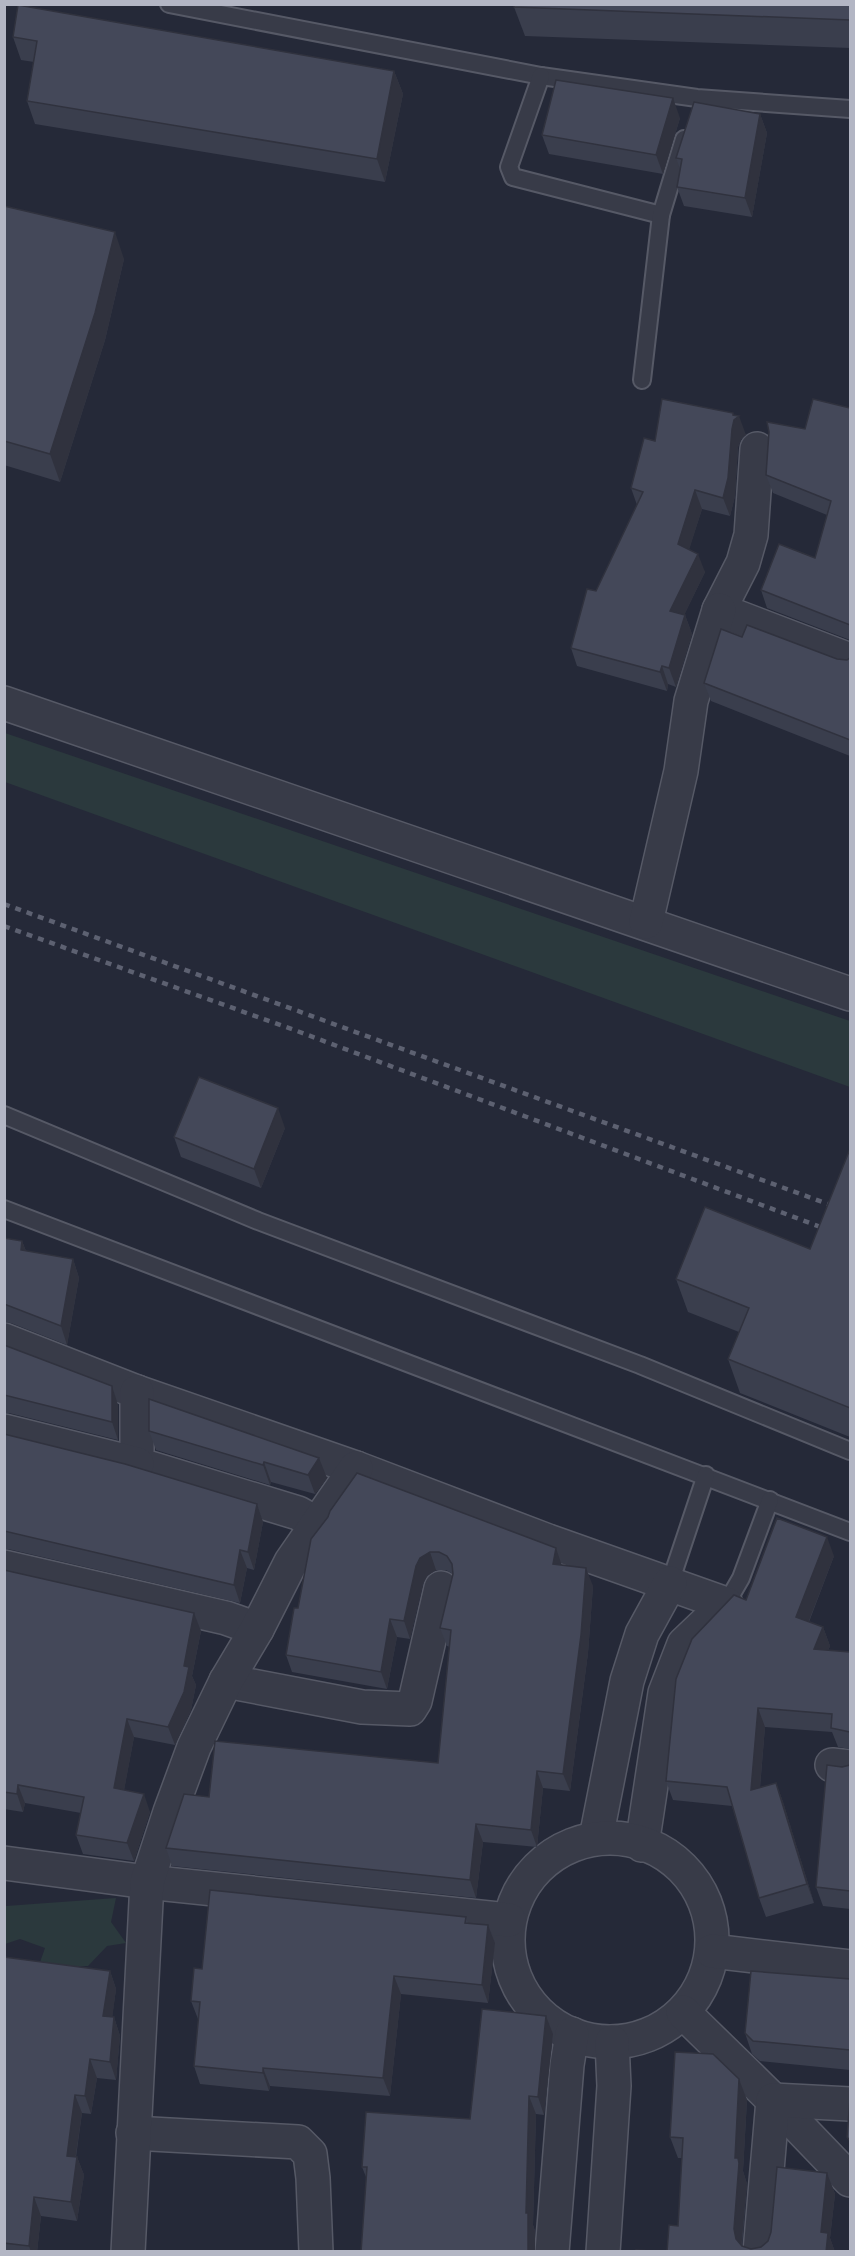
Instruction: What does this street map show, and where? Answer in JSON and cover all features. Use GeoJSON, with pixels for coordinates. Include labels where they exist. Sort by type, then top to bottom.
{"type":"FeatureCollection","features":[{"type":"Feature","properties":{"kind":"street"},"geometry":{"type":"LineString","coordinates":[[646,922],[681,771],[691,701],[719,610],[743,562],[751,535],[757,449]]}},
{"type":"Feature","properties":{"kind":"street"},"geometry":{"type":"LineString","coordinates":[[719,610],[850,660]]}},
{"type":"Feature","properties":{"kind":"street"},"geometry":{"type":"LineString","coordinates":[[4,703],[850,994]]}},
{"type":"Feature","properties":{"kind":"street"},"geometry":{"type":"LineString","coordinates":[[4,1340],[137,1392],[356,1468],[726,1604],[684,1644],[665,1693],[642,1845]]}},
{"type":"Feature","properties":{"kind":"street"},"geometry":{"type":"LineString","coordinates":[[136,1464],[137,1392]]}},
{"type":"Feature","properties":{"kind":"street"},"geometry":{"type":"LineString","coordinates":[[4,1431],[136,1464],[298,1513],[319,1525]]}},
{"type":"Feature","properties":{"kind":"street"},"geometry":{"type":"LineString","coordinates":[[128,2252],[147,1882],[194,1748],[226,1681],[257,1629],[291,1562],[319,1525],[356,1468]]}},
{"type":"Feature","properties":{"kind":"street"},"geometry":{"type":"LineString","coordinates":[[4,1567],[226,1618],[257,1629]]}},
{"type":"Feature","properties":{"kind":"street"},"geometry":{"type":"LineString","coordinates":[[596,1838],[627,1681],[642,1634],[670,1583]]}},
{"type":"Feature","properties":{"kind":"street"},"geometry":{"type":"LineString","coordinates":[[226,1681],[362,1707],[410,1709],[415,1701],[441,1588]]}},
{"type":"Feature","properties":{"kind":"street"},"geometry":{"type":"LineString","coordinates":[[596,1838],[614,1838],[642,1845],[671,1858],[696,1884],[710,1916],[712,1951],[703,1984],[683,2012],[654,2033],[603,2043],[572,2034],[551,2024],[536,2011],[529,2004],[514,1979],[507,1950],[509,1920],[519,1892],[560,1851],[596,1838]]}},
{"type":"Feature","properties":{"kind":"street"},"geometry":{"type":"LineString","coordinates":[[4,1863],[147,1882],[509,1920]]}},
{"type":"Feature","properties":{"kind":"street"},"geometry":{"type":"LineString","coordinates":[[712,1951],[850,1967]]}},
{"type":"Feature","properties":{"kind":"street"},"geometry":{"type":"LineString","coordinates":[[683,2012],[850,2180]]}},
{"type":"Feature","properties":{"kind":"street"},"geometry":{"type":"LineString","coordinates":[[552,2252],[567,2065],[572,2034]]}},
{"type":"Feature","properties":{"kind":"street"},"geometry":{"type":"LineString","coordinates":[[603,2252],[614,2086],[612,2042]]}},
{"type":"Feature","properties":{"kind":"street"},"geometry":{"type":"LineString","coordinates":[[773,2100],[850,2104]]}},
{"type":"Feature","properties":{"kind":"street"},"geometry":{"type":"LineString","coordinates":[[760,2252],[773,2100]]}},
{"type":"Feature","properties":{"kind":"street"},"geometry":{"type":"LineString","coordinates":[[133,2133],[298,2142],[310,2154],[314,2178],[316,2252]]}},
{"type":"Feature","properties":{"kind":"lane"},"geometry":{"type":"LineString","coordinates":[[169,4],[541,76],[694,109],[850,109]]}},
{"type":"Feature","properties":{"kind":"lane"},"geometry":{"type":"LineString","coordinates":[[541,76],[509,167],[513,177],[661,215]]}},
{"type":"Feature","properties":{"kind":"lane"},"geometry":{"type":"LineString","coordinates":[[642,380],[661,215],[694,109]]}},
{"type":"Feature","properties":{"kind":"lane"},"geometry":{"type":"LineString","coordinates":[[4,1115],[258,1221],[629,1361],[850,1451]]}},
{"type":"Feature","properties":{"kind":"lane"},"geometry":{"type":"LineString","coordinates":[[4,1209],[706,1475],[850,1532]]}},
{"type":"Feature","properties":{"kind":"lane"},"geometry":{"type":"LineString","coordinates":[[670,1583],[706,1475]]}},
{"type":"Feature","properties":{"kind":"lane"},"geometry":{"type":"LineString","coordinates":[[726,1604],[741,1578],[770,1500]]}},
{"type":"Feature","properties":{"kind":"shaded area"},"geometry":{"type":"Polygon","coordinates":[[[5,733],[850,1021],[850,1087],[5,782],[5,733]]]}},
{"type":"Feature","properties":{"kind":"shaded area"},"geometry":{"type":"Polygon","coordinates":[[[116,1898],[111,1922],[126,1943],[107,1946],[88,1966],[38,1968],[45,1948],[20,1939],[5,1944],[6,1906],[116,1898]]]}},
{"type":"Feature","properties":{"kind":"building"},"geometry":{"type":"Polygon","coordinates":[[[514,4],[850,4],[850,20],[514,7],[514,4]]]}},
{"type":"Feature","properties":{"kind":"building"},"geometry":{"type":"Polygon","coordinates":[[[18,5],[394,71],[377,159],[27,101],[37,41],[13,37],[18,5]]]}},
{"type":"Feature","properties":{"kind":"building"},"geometry":{"type":"Polygon","coordinates":[[[556,80],[673,98],[656,155],[542,135],[556,80]]]}},
{"type":"Feature","properties":{"kind":"building"},"geometry":{"type":"Polygon","coordinates":[[[694,102],[760,114],[745,198],[677,187],[682,159],[676,158],[694,102]]]}},
{"type":"Feature","properties":{"kind":"building"},"geometry":{"type":"Polygon","coordinates":[[[4,206],[115,232],[95,313],[50,454],[4,441],[4,206]]]}},
{"type":"Feature","properties":{"kind":"building"},"geometry":{"type":"Polygon","coordinates":[[[662,399],[739,416],[734,420],[732,429],[728,478],[723,498],[695,490],[678,544],[698,554],[670,611],[685,615],[669,668],[662,666],[660,672],[571,648],[587,589],[596,591],[643,492],[631,488],[644,438],[655,441],[662,399]]]}},
{"type":"Feature","properties":{"kind":"building"},"geometry":{"type":"Polygon","coordinates":[[[813,399],[850,408],[850,625],[761,590],[779,544],[815,558],[831,501],[766,475],[769,432],[767,422],[805,429],[813,399]]]}},
{"type":"Feature","properties":{"kind":"building"},"geometry":{"type":"Polygon","coordinates":[[[747,625],[837,659],[850,658],[850,740],[704,683],[721,629],[742,637],[747,625]]]}},
{"type":"Feature","properties":{"kind":"building"},"geometry":{"type":"Polygon","coordinates":[[[199,1077],[278,1108],[254,1169],[174,1137],[199,1077]]]}},
{"type":"Feature","properties":{"kind":"building"},"geometry":{"type":"Polygon","coordinates":[[[850,1149],[850,1408],[728,1359],[749,1308],[676,1279],[705,1207],[810,1249],[850,1149]]]}},
{"type":"Feature","properties":{"kind":"building"},"geometry":{"type":"Polygon","coordinates":[[[4,1238],[22,1241],[21,1250],[73,1259],[61,1326],[4,1304],[4,1238]]]}},
{"type":"Feature","properties":{"kind":"building"},"geometry":{"type":"Polygon","coordinates":[[[4,1345],[112,1386],[112,1422],[4,1395],[4,1345]]]}},
{"type":"Feature","properties":{"kind":"building"},"geometry":{"type":"Polygon","coordinates":[[[149,1399],[319,1458],[308,1475],[264,1462],[263,1465],[149,1431],[149,1399]]]}},
{"type":"Feature","properties":{"kind":"building"},"geometry":{"type":"Polygon","coordinates":[[[4,1434],[125,1464],[257,1504],[248,1552],[240,1550],[234,1585],[4,1531],[4,1434]]]}},
{"type":"Feature","properties":{"kind":"building"},"geometry":{"type":"Polygon","coordinates":[[[357,1473],[556,1548],[553,1564],[586,1568],[581,1635],[563,1774],[537,1771],[531,1830],[476,1824],[470,1880],[166,1848],[184,1794],[209,1797],[215,1741],[438,1763],[451,1630],[440,1628],[453,1574],[452,1564],[447,1556],[439,1552],[430,1552],[420,1558],[416,1566],[404,1621],[390,1619],[381,1672],[286,1655],[294,1608],[298,1608],[311,1539],[357,1473]]]}},
{"type":"Feature","properties":{"kind":"building"},"geometry":{"type":"Polygon","coordinates":[[[777,1518],[827,1537],[796,1617],[823,1627],[814,1649],[850,1652],[850,1732],[831,1728],[832,1714],[758,1708],[751,1790],[776,1783],[807,1884],[759,1898],[727,1787],[666,1781],[676,1679],[692,1639],[734,1595],[746,1600],[777,1518]]]}},
{"type":"Feature","properties":{"kind":"building"},"geometry":{"type":"Polygon","coordinates":[[[4,1570],[194,1613],[184,1666],[189,1667],[184,1692],[168,1727],[127,1719],[114,1788],[144,1794],[127,1843],[76,1835],[84,1797],[18,1785],[17,1794],[4,1792],[4,1570]]]}},
{"type":"Feature","properties":{"kind":"building"},"geometry":{"type":"Polygon","coordinates":[[[827,1765],[842,1767],[850,1765],[850,1891],[816,1887],[827,1765]]]}},
{"type":"Feature","properties":{"kind":"building"},"geometry":{"type":"Polygon","coordinates":[[[210,1890],[466,1917],[465,1923],[488,1925],[482,1985],[394,1976],[383,2078],[263,2068],[263,2073],[194,2066],[200,2002],[191,2001],[194,1968],[202,1969],[210,1890]]]}},
{"type":"Feature","properties":{"kind":"building"},"geometry":{"type":"Polygon","coordinates":[[[4,1957],[110,1971],[103,2016],[114,2017],[110,2062],[90,2059],[85,2096],[75,2095],[67,2156],[77,2157],[71,2202],[34,2197],[29,2246],[4,2243],[4,1957]]]}},
{"type":"Feature","properties":{"kind":"building"},"geometry":{"type":"Polygon","coordinates":[[[751,1971],[850,1979],[850,2050],[753,2041],[745,2033],[751,1971]]]}},
{"type":"Feature","properties":{"kind":"building"},"geometry":{"type":"Polygon","coordinates":[[[482,2009],[546,2016],[538,2097],[529,2096],[526,2213],[528,2213],[528,2252],[361,2252],[367,2167],[362,2167],[366,2112],[470,2119],[482,2009]]]}},
{"type":"Feature","properties":{"kind":"building"},"geometry":{"type":"Polygon","coordinates":[[[675,2052],[713,2054],[739,2079],[735,2158],[738,2158],[739,2163],[734,2229],[736,2239],[742,2246],[751,2249],[761,2247],[768,2241],[771,2232],[777,2167],[827,2173],[821,2232],[828,2233],[826,2252],[667,2252],[669,2225],[678,2226],[683,2138],[670,2137],[675,2052]]]}},
{"type":"Feature","properties":{"kind":"building"},"geometry":{"type":"Polygon","coordinates":[[[850,2100],[850,2141],[847,2137],[850,2100]]]}},
{"type":"Feature","properties":{"kind":"building"},"geometry":{"type":"Polygon","coordinates":[[[636,2250],[667,2252],[636,2252],[636,2250]]]}},
{"type":"Feature","properties":{"kind":"railway"},"geometry":{"type":"LineString","coordinates":[[4,904],[850,1212]]}},
{"type":"Feature","properties":{"kind":"railway"},"geometry":{"type":"LineString","coordinates":[[4,926],[297,1031],[850,1238]]}}]}
